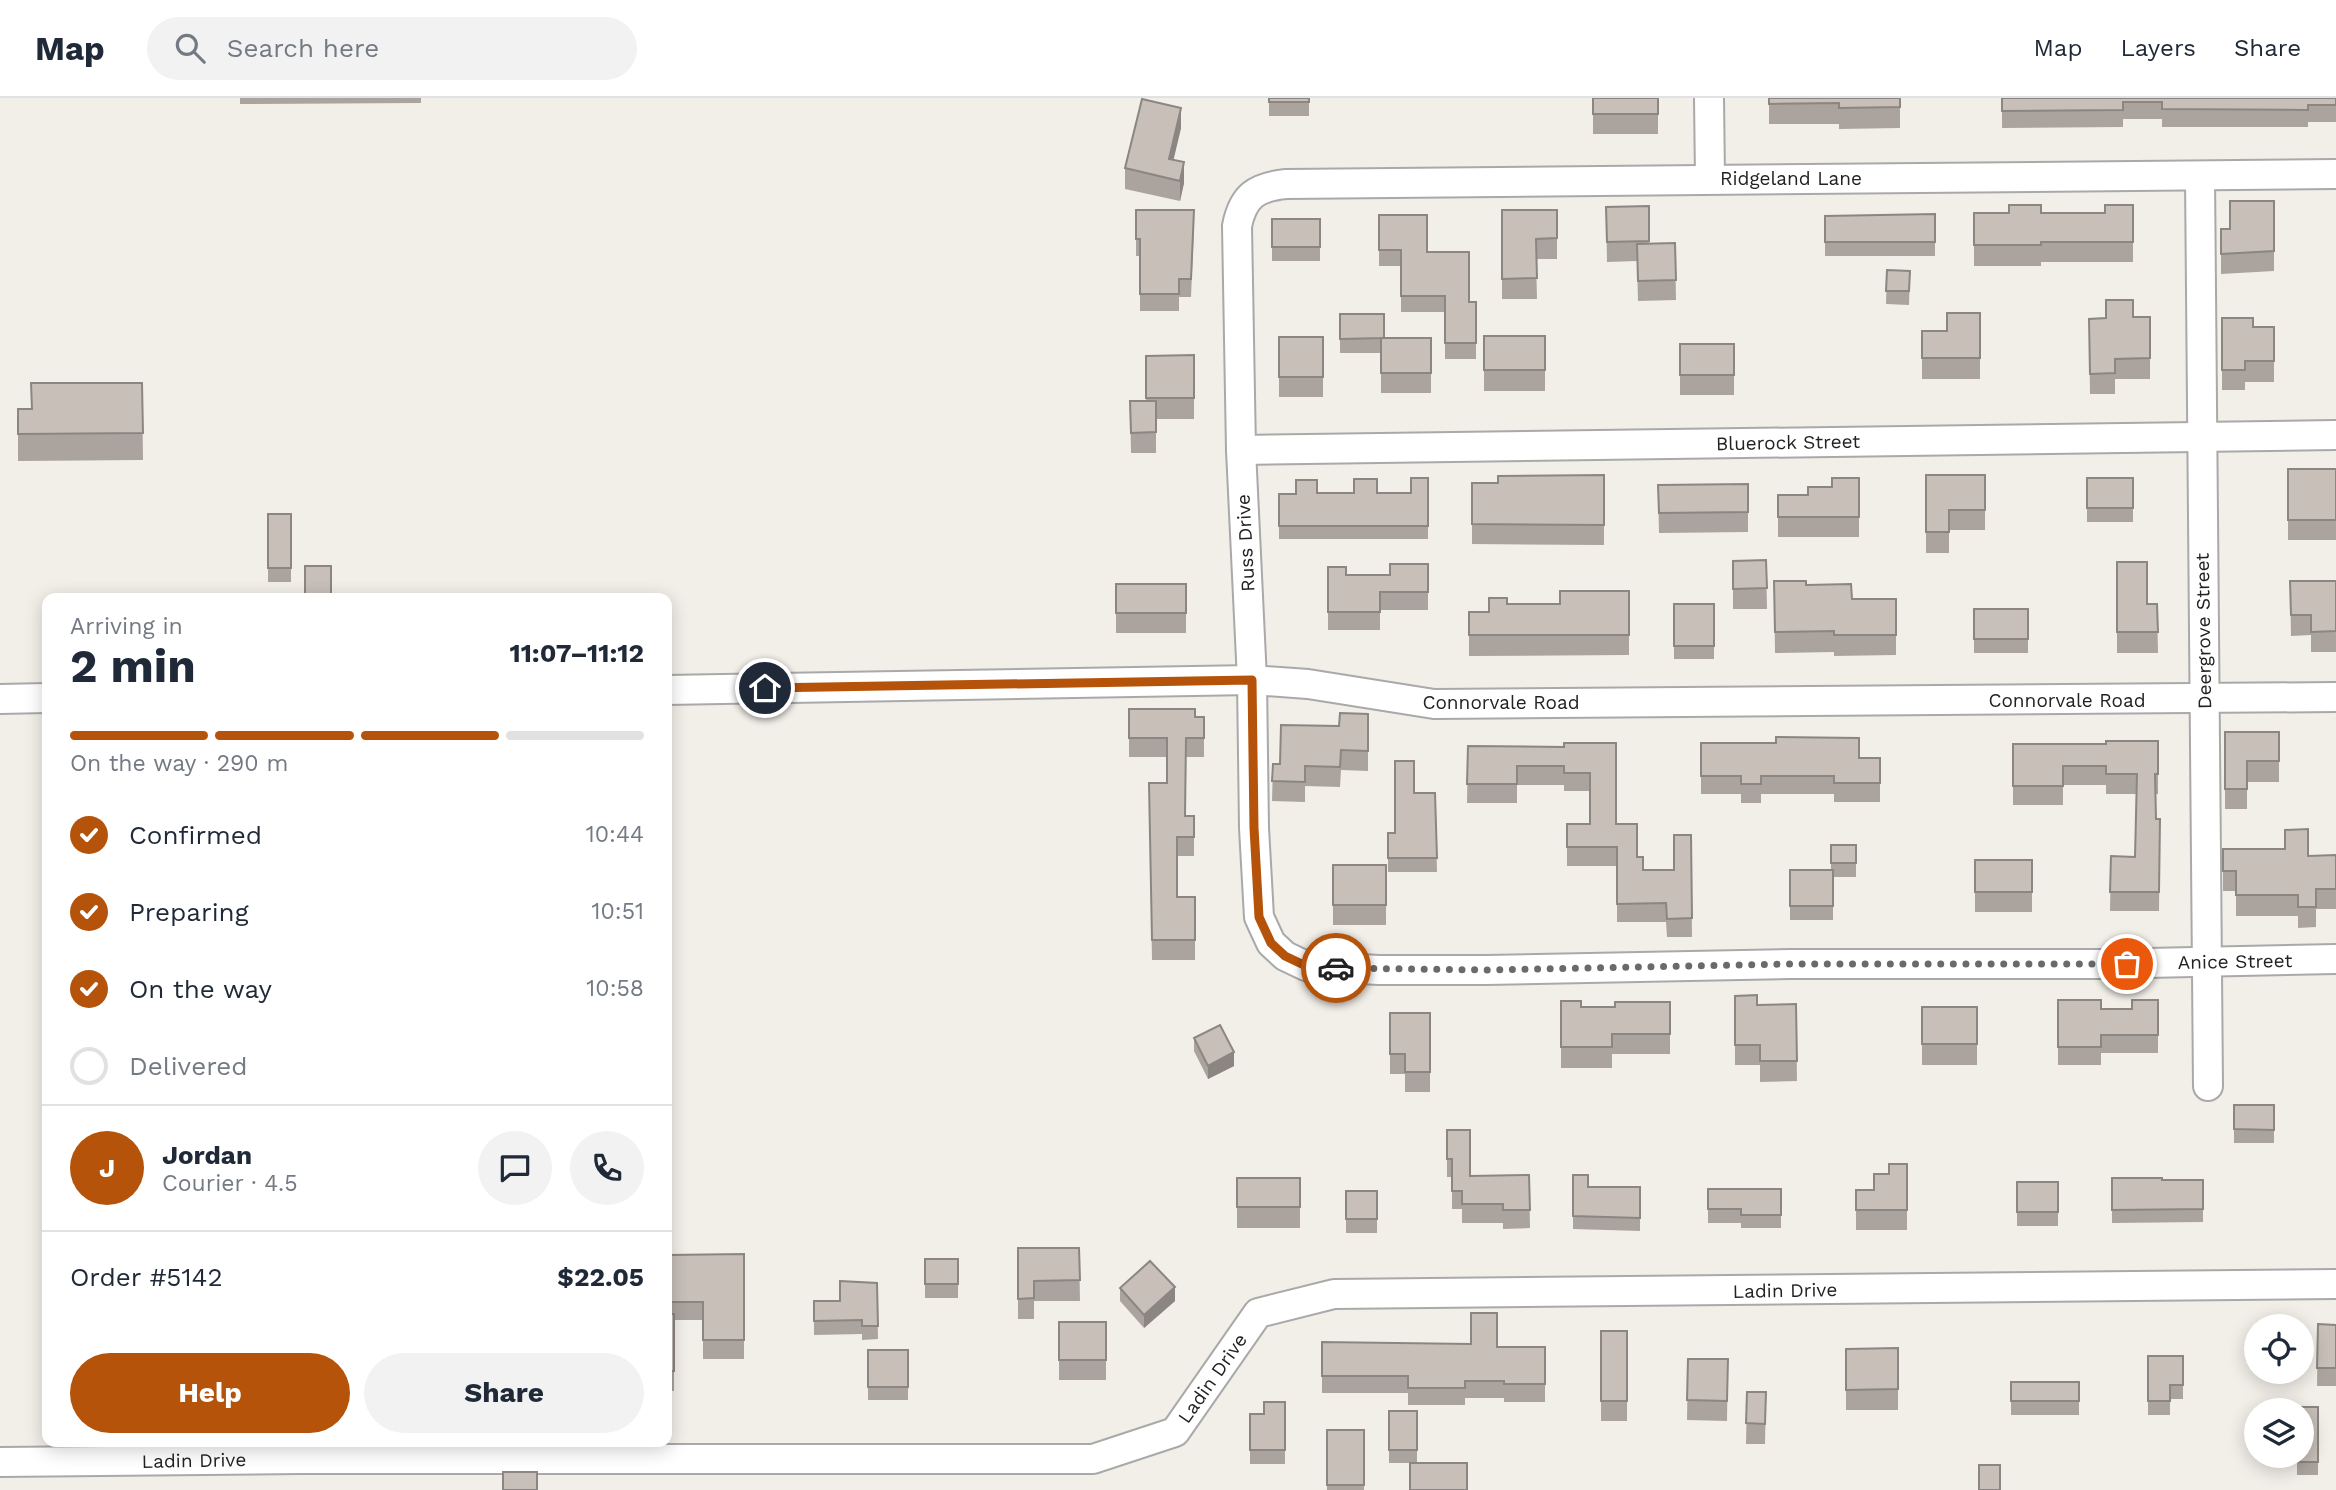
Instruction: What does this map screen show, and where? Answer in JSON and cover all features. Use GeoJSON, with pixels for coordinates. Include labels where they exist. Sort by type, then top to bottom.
{"type":"FeatureCollection","features":[{"type":"Feature","properties":{"kind":"street"},"geometry":{"type":"LineString","coordinates":[[1709,98],[1710,178]]}},
{"type":"Feature","properties":{"kind":"street","name":"Ridgeland Lane"},"geometry":{"type":"LineString","coordinates":[[1250,196],[1266,186],[1286,184],[2336,174]]}},
{"type":"Feature","properties":{"kind":"street","name":"Deergrove Street"},"geometry":{"type":"LineString","coordinates":[[2200,176],[2208,1086]]}},
{"type":"Feature","properties":{"kind":"street","name":"Russ Drive"},"geometry":{"type":"LineString","coordinates":[[1250,196],[1240,210],[1237,226],[1241,450],[1252,680],[1254,828],[1258,893]]}},
{"type":"Feature","properties":{"kind":"street","name":"Bluerock Street"},"geometry":{"type":"LineString","coordinates":[[1241,450],[2336,435]]}},
{"type":"Feature","properties":{"kind":"street","name":"Connorvale Road"},"geometry":{"type":"LineString","coordinates":[[672,690],[1252,680],[1308,684],[1434,704],[2336,697]]}},
{"type":"Feature","properties":{"kind":"street"},"geometry":{"type":"LineString","coordinates":[[0,699],[42,698]]}},
{"type":"Feature","properties":{"kind":"street","name":"Anice Street"},"geometry":{"type":"LineString","coordinates":[[1258,893],[1259,917],[1271,943],[1285,956],[1306,966],[1379,970],[1486,970],[2336,959]]}},
{"type":"Feature","properties":{"kind":"street","name":"Ladin Drive"},"geometry":{"type":"LineString","coordinates":[[0,1462],[300,1459],[1093,1459],[1175,1432],[1258,1313],[1334,1294],[2336,1284]]}},
{"type":"Feature","properties":{"kind":"building"},"geometry":{"type":"Polygon","coordinates":[[[1269,98],[1309,98],[1309,102],[1269,102],[1269,98]]]}},
{"type":"Feature","properties":{"kind":"building"},"geometry":{"type":"Polygon","coordinates":[[[1593,98],[1658,98],[1658,114],[1593,114],[1593,98]]]}},
{"type":"Feature","properties":{"kind":"building"},"geometry":{"type":"Polygon","coordinates":[[[1769,98],[1900,98],[1900,107],[1839,108],[1839,103],[1769,104],[1769,98]]]}},
{"type":"Feature","properties":{"kind":"building"},"geometry":{"type":"Polygon","coordinates":[[[2002,98],[2336,98],[2336,105],[2308,105],[2308,110],[2162,109],[2162,102],[2123,102],[2123,110],[2002,111],[2002,98]]]}},
{"type":"Feature","properties":{"kind":"building"},"geometry":{"type":"Polygon","coordinates":[[[1142,99],[1181,108],[1169,159],[1184,162],[1180,181],[1125,168],[1142,99]]]}},
{"type":"Feature","properties":{"kind":"building"},"geometry":{"type":"Polygon","coordinates":[[[2230,201],[2274,201],[2274,251],[2221,254],[2221,229],[2230,229],[2230,201]]]}},
{"type":"Feature","properties":{"kind":"building"},"geometry":{"type":"Polygon","coordinates":[[[2009,205],[2041,205],[2041,213],[2105,213],[2105,205],[2133,205],[2133,242],[1974,245],[1974,213],[2009,213],[2009,205]]]}},
{"type":"Feature","properties":{"kind":"building"},"geometry":{"type":"Polygon","coordinates":[[[1649,206],[1649,241],[1607,242],[1606,207],[1649,206]]]}},
{"type":"Feature","properties":{"kind":"building"},"geometry":{"type":"Polygon","coordinates":[[[1136,210],[1194,210],[1191,279],[1179,279],[1179,294],[1140,294],[1140,239],[1136,239],[1136,210]]]}},
{"type":"Feature","properties":{"kind":"building"},"geometry":{"type":"Polygon","coordinates":[[[1502,210],[1557,210],[1557,238],[1536,239],[1537,278],[1502,279],[1502,210]]]}},
{"type":"Feature","properties":{"kind":"building"},"geometry":{"type":"Polygon","coordinates":[[[1935,214],[1935,242],[1825,242],[1825,216],[1935,214]]]}},
{"type":"Feature","properties":{"kind":"building"},"geometry":{"type":"Polygon","coordinates":[[[1379,215],[1427,215],[1427,252],[1469,252],[1469,302],[1476,302],[1476,343],[1445,343],[1445,296],[1401,296],[1401,250],[1379,250],[1379,215]]]}},
{"type":"Feature","properties":{"kind":"building"},"geometry":{"type":"Polygon","coordinates":[[[1272,219],[1320,219],[1320,247],[1272,247],[1272,219]]]}},
{"type":"Feature","properties":{"kind":"building"},"geometry":{"type":"Polygon","coordinates":[[[1675,243],[1676,280],[1638,281],[1637,244],[1675,243]]]}},
{"type":"Feature","properties":{"kind":"building"},"geometry":{"type":"Polygon","coordinates":[[[1887,270],[1910,271],[1909,291],[1886,291],[1887,270]]]}},
{"type":"Feature","properties":{"kind":"building"},"geometry":{"type":"Polygon","coordinates":[[[2106,300],[2133,300],[2133,317],[2150,317],[2150,358],[2115,359],[2115,373],[2090,374],[2089,319],[2106,318],[2106,300]]]}},
{"type":"Feature","properties":{"kind":"building"},"geometry":{"type":"Polygon","coordinates":[[[1947,313],[1980,313],[1980,358],[1922,358],[1922,331],[1947,331],[1947,313]]]}},
{"type":"Feature","properties":{"kind":"building"},"geometry":{"type":"Polygon","coordinates":[[[1340,314],[1384,314],[1384,338],[1340,339],[1340,314]]]}},
{"type":"Feature","properties":{"kind":"building"},"geometry":{"type":"Polygon","coordinates":[[[2222,318],[2253,318],[2253,327],[2274,327],[2274,361],[2245,361],[2245,370],[2222,370],[2222,318]]]}},
{"type":"Feature","properties":{"kind":"building"},"geometry":{"type":"Polygon","coordinates":[[[1484,336],[1545,336],[1545,370],[1484,370],[1484,336]]]}},
{"type":"Feature","properties":{"kind":"building"},"geometry":{"type":"Polygon","coordinates":[[[1279,337],[1323,337],[1323,377],[1279,377],[1279,337]]]}},
{"type":"Feature","properties":{"kind":"building"},"geometry":{"type":"Polygon","coordinates":[[[1381,338],[1431,338],[1431,373],[1381,373],[1381,338]]]}},
{"type":"Feature","properties":{"kind":"building"},"geometry":{"type":"Polygon","coordinates":[[[1680,344],[1734,344],[1734,375],[1680,375],[1680,344]]]}},
{"type":"Feature","properties":{"kind":"building"},"geometry":{"type":"Polygon","coordinates":[[[1194,355],[1194,398],[1146,398],[1146,356],[1194,355]]]}},
{"type":"Feature","properties":{"kind":"building"},"geometry":{"type":"Polygon","coordinates":[[[31,383],[142,383],[143,433],[18,434],[18,409],[32,409],[31,383]]]}},
{"type":"Feature","properties":{"kind":"building"},"geometry":{"type":"Polygon","coordinates":[[[1130,401],[1156,401],[1156,432],[1131,433],[1130,401]]]}},
{"type":"Feature","properties":{"kind":"building"},"geometry":{"type":"Polygon","coordinates":[[[2288,469],[2336,469],[2336,520],[2288,520],[2288,469]]]}},
{"type":"Feature","properties":{"kind":"building"},"geometry":{"type":"Polygon","coordinates":[[[1604,475],[1604,525],[1472,524],[1472,483],[1498,483],[1498,476],[1604,475]]]}},
{"type":"Feature","properties":{"kind":"building"},"geometry":{"type":"Polygon","coordinates":[[[1926,475],[1985,475],[1985,510],[1949,510],[1949,532],[1926,532],[1926,475]]]}},
{"type":"Feature","properties":{"kind":"building"},"geometry":{"type":"Polygon","coordinates":[[[1411,478],[1428,478],[1428,526],[1279,526],[1279,494],[1296,494],[1296,480],[1317,480],[1317,493],[1354,493],[1354,479],[1377,479],[1377,493],[1411,493],[1411,478]]]}},
{"type":"Feature","properties":{"kind":"building"},"geometry":{"type":"Polygon","coordinates":[[[1832,478],[1859,478],[1859,517],[1778,517],[1778,495],[1808,495],[1808,487],[1832,487],[1832,478]]]}},
{"type":"Feature","properties":{"kind":"building"},"geometry":{"type":"Polygon","coordinates":[[[2087,478],[2133,478],[2133,508],[2087,508],[2087,478]]]}},
{"type":"Feature","properties":{"kind":"building"},"geometry":{"type":"Polygon","coordinates":[[[1748,484],[1748,512],[1659,513],[1658,485],[1748,484]]]}},
{"type":"Feature","properties":{"kind":"building"},"geometry":{"type":"Polygon","coordinates":[[[268,514],[291,514],[291,568],[268,568],[268,514]]]}},
{"type":"Feature","properties":{"kind":"building"},"geometry":{"type":"Polygon","coordinates":[[[1766,560],[1767,588],[1733,589],[1733,561],[1766,560]]]}},
{"type":"Feature","properties":{"kind":"building"},"geometry":{"type":"Polygon","coordinates":[[[2117,562],[2147,562],[2147,604],[2157,604],[2158,632],[2117,632],[2117,562]]]}},
{"type":"Feature","properties":{"kind":"building"},"geometry":{"type":"Polygon","coordinates":[[[1390,564],[1428,564],[1428,592],[1380,592],[1380,612],[1328,612],[1328,567],[1346,567],[1346,575],[1390,575],[1390,564]]]}},
{"type":"Feature","properties":{"kind":"building"},"geometry":{"type":"Polygon","coordinates":[[[305,566],[331,566],[331,593],[305,593],[305,566]]]}},
{"type":"Feature","properties":{"kind":"building"},"geometry":{"type":"Polygon","coordinates":[[[1774,581],[1806,581],[1806,585],[1851,584],[1852,599],[1896,599],[1896,635],[1834,635],[1834,631],[1775,632],[1774,581]]]}},
{"type":"Feature","properties":{"kind":"building"},"geometry":{"type":"Polygon","coordinates":[[[2290,581],[2336,581],[2336,631],[2311,632],[2311,615],[2291,615],[2290,581]]]}},
{"type":"Feature","properties":{"kind":"building"},"geometry":{"type":"Polygon","coordinates":[[[1116,584],[1186,584],[1186,613],[1116,613],[1116,584]]]}},
{"type":"Feature","properties":{"kind":"building"},"geometry":{"type":"Polygon","coordinates":[[[1560,591],[1629,591],[1629,635],[1469,635],[1469,612],[1489,612],[1489,598],[1507,598],[1507,604],[1560,604],[1560,591]]]}},
{"type":"Feature","properties":{"kind":"building"},"geometry":{"type":"Polygon","coordinates":[[[1674,604],[1714,604],[1714,646],[1674,646],[1674,604]]]}},
{"type":"Feature","properties":{"kind":"building"},"geometry":{"type":"Polygon","coordinates":[[[1974,609],[2028,609],[2028,639],[1974,639],[1974,609]]]}},
{"type":"Feature","properties":{"kind":"building"},"geometry":{"type":"Polygon","coordinates":[[[1129,709],[1195,709],[1195,717],[1204,717],[1204,738],[1186,738],[1185,816],[1194,816],[1194,837],[1177,837],[1177,897],[1195,897],[1195,940],[1152,940],[1149,783],[1167,783],[1167,738],[1129,738],[1129,709]]]}},
{"type":"Feature","properties":{"kind":"building"},"geometry":{"type":"Polygon","coordinates":[[[1340,713],[1368,714],[1368,751],[1341,750],[1340,767],[1305,766],[1305,782],[1272,781],[1273,764],[1280,764],[1281,725],[1339,726],[1340,713]]]}},
{"type":"Feature","properties":{"kind":"building"},"geometry":{"type":"Polygon","coordinates":[[[2225,732],[2279,732],[2279,761],[2247,761],[2247,789],[2225,789],[2225,732]]]}},
{"type":"Feature","properties":{"kind":"building"},"geometry":{"type":"Polygon","coordinates":[[[1776,737],[1859,738],[1859,758],[1880,758],[1880,783],[1834,783],[1834,776],[1761,776],[1761,784],[1741,784],[1741,776],[1701,776],[1701,743],[1776,743],[1776,737]]]}},
{"type":"Feature","properties":{"kind":"building"},"geometry":{"type":"Polygon","coordinates":[[[2106,741],[2158,741],[2158,774],[2155,774],[2156,819],[2160,819],[2159,892],[2110,892],[2111,856],[2135,857],[2137,774],[2106,774],[2106,766],[2063,766],[2063,786],[2013,786],[2013,744],[2106,744],[2106,741]]]}},
{"type":"Feature","properties":{"kind":"building"},"geometry":{"type":"Polygon","coordinates":[[[1564,743],[1616,743],[1616,824],[1637,824],[1637,857],[1643,857],[1643,870],[1674,870],[1674,835],[1691,835],[1692,918],[1667,919],[1666,903],[1617,904],[1617,847],[1567,847],[1567,824],[1590,824],[1590,773],[1564,773],[1564,766],[1517,766],[1517,784],[1467,784],[1468,746],[1564,747],[1564,743]]]}},
{"type":"Feature","properties":{"kind":"building"},"geometry":{"type":"Polygon","coordinates":[[[1395,761],[1414,761],[1414,793],[1435,793],[1437,858],[1388,858],[1388,833],[1395,833],[1395,761]]]}},
{"type":"Feature","properties":{"kind":"building"},"geometry":{"type":"Polygon","coordinates":[[[2308,829],[2308,856],[2336,855],[2336,889],[2316,889],[2316,907],[2298,907],[2298,895],[2236,895],[2236,871],[2223,871],[2223,849],[2285,849],[2285,830],[2308,829]]]}},
{"type":"Feature","properties":{"kind":"building"},"geometry":{"type":"Polygon","coordinates":[[[1831,845],[1856,845],[1856,863],[1831,863],[1831,845]]]}},
{"type":"Feature","properties":{"kind":"building"},"geometry":{"type":"Polygon","coordinates":[[[1975,860],[2032,860],[2032,892],[1975,892],[1975,860]]]}},
{"type":"Feature","properties":{"kind":"building"},"geometry":{"type":"Polygon","coordinates":[[[1333,865],[1386,865],[1386,905],[1333,905],[1333,865]]]}},
{"type":"Feature","properties":{"kind":"building"},"geometry":{"type":"Polygon","coordinates":[[[1790,870],[1833,870],[1833,906],[1790,906],[1790,870]]]}},
{"type":"Feature","properties":{"kind":"building"},"geometry":{"type":"Polygon","coordinates":[[[1757,995],[1757,1005],[1796,1004],[1797,1061],[1760,1061],[1760,1045],[1735,1045],[1735,996],[1757,995]]]}},
{"type":"Feature","properties":{"kind":"building"},"geometry":{"type":"Polygon","coordinates":[[[2058,1000],[2101,1000],[2101,1009],[2132,1009],[2132,1000],[2158,1000],[2158,1035],[2101,1035],[2101,1047],[2058,1047],[2058,1000]]]}},
{"type":"Feature","properties":{"kind":"building"},"geometry":{"type":"Polygon","coordinates":[[[1561,1001],[1581,1001],[1581,1007],[1615,1007],[1615,1002],[1670,1002],[1670,1034],[1612,1034],[1612,1047],[1561,1047],[1561,1001]]]}},
{"type":"Feature","properties":{"kind":"building"},"geometry":{"type":"Polygon","coordinates":[[[1922,1007],[1977,1007],[1977,1044],[1922,1044],[1922,1007]]]}},
{"type":"Feature","properties":{"kind":"building"},"geometry":{"type":"Polygon","coordinates":[[[1390,1013],[1430,1013],[1430,1072],[1405,1072],[1405,1054],[1390,1054],[1390,1013]]]}},
{"type":"Feature","properties":{"kind":"building"},"geometry":{"type":"Polygon","coordinates":[[[1220,1025],[1234,1052],[1208,1066],[1194,1038],[1220,1025]]]}},
{"type":"Feature","properties":{"kind":"building"},"geometry":{"type":"Polygon","coordinates":[[[2234,1105],[2274,1105],[2274,1130],[2234,1129],[2234,1105]]]}},
{"type":"Feature","properties":{"kind":"building"},"geometry":{"type":"Polygon","coordinates":[[[1447,1130],[1470,1130],[1470,1176],[1529,1175],[1530,1210],[1503,1210],[1503,1204],[1462,1204],[1462,1191],[1452,1191],[1452,1159],[1447,1159],[1447,1130]]]}},
{"type":"Feature","properties":{"kind":"building"},"geometry":{"type":"Polygon","coordinates":[[[1889,1164],[1907,1164],[1907,1210],[1856,1210],[1856,1190],[1874,1190],[1874,1174],[1889,1174],[1889,1164]]]}},
{"type":"Feature","properties":{"kind":"building"},"geometry":{"type":"Polygon","coordinates":[[[1573,1175],[1588,1175],[1588,1187],[1640,1187],[1640,1218],[1573,1216],[1573,1175]]]}},
{"type":"Feature","properties":{"kind":"building"},"geometry":{"type":"Polygon","coordinates":[[[1237,1178],[1300,1178],[1300,1207],[1237,1207],[1237,1178]]]}},
{"type":"Feature","properties":{"kind":"building"},"geometry":{"type":"Polygon","coordinates":[[[2112,1178],[2203,1180],[2203,1209],[2112,1210],[2112,1178]]]}},
{"type":"Feature","properties":{"kind":"building"},"geometry":{"type":"Polygon","coordinates":[[[2017,1182],[2058,1182],[2058,1212],[2017,1212],[2017,1182]]]}},
{"type":"Feature","properties":{"kind":"building"},"geometry":{"type":"Polygon","coordinates":[[[1708,1189],[1781,1189],[1781,1215],[1741,1215],[1741,1209],[1708,1209],[1708,1189]]]}},
{"type":"Feature","properties":{"kind":"building"},"geometry":{"type":"Polygon","coordinates":[[[1346,1191],[1377,1191],[1377,1219],[1346,1219],[1346,1191]]]}},
{"type":"Feature","properties":{"kind":"building"},"geometry":{"type":"Polygon","coordinates":[[[1018,1248],[1079,1248],[1080,1280],[1034,1281],[1034,1298],[1018,1299],[1018,1248]]]}},
{"type":"Feature","properties":{"kind":"building"},"geometry":{"type":"Polygon","coordinates":[[[744,1254],[744,1340],[703,1340],[703,1302],[672,1302],[672,1255],[744,1254]]]}},
{"type":"Feature","properties":{"kind":"building"},"geometry":{"type":"Polygon","coordinates":[[[925,1259],[958,1259],[958,1284],[925,1284],[925,1259]]]}},
{"type":"Feature","properties":{"kind":"building"},"geometry":{"type":"Polygon","coordinates":[[[1150,1261],[1175,1287],[1144,1315],[1120,1288],[1150,1261]]]}},
{"type":"Feature","properties":{"kind":"building"},"geometry":{"type":"Polygon","coordinates":[[[840,1281],[877,1283],[878,1326],[862,1326],[862,1320],[814,1321],[814,1301],[840,1301],[840,1281]]]}},
{"type":"Feature","properties":{"kind":"building"},"geometry":{"type":"Polygon","coordinates":[[[1471,1313],[1497,1313],[1497,1347],[1545,1347],[1545,1384],[1465,1381],[1465,1388],[1408,1388],[1408,1376],[1322,1376],[1322,1342],[1471,1344],[1471,1313]]]}},
{"type":"Feature","properties":{"kind":"building"},"geometry":{"type":"Polygon","coordinates":[[[672,1314],[674,1314],[672,1371],[672,1314]]]}},
{"type":"Feature","properties":{"kind":"building"},"geometry":{"type":"Polygon","coordinates":[[[1059,1322],[1106,1322],[1106,1360],[1059,1360],[1059,1322]]]}},
{"type":"Feature","properties":{"kind":"building"},"geometry":{"type":"Polygon","coordinates":[[[2318,1324],[2336,1325],[2336,1368],[2317,1368],[2318,1324]]]}},
{"type":"Feature","properties":{"kind":"building"},"geometry":{"type":"Polygon","coordinates":[[[1601,1331],[1627,1331],[1627,1401],[1601,1401],[1601,1331]]]}},
{"type":"Feature","properties":{"kind":"building"},"geometry":{"type":"Polygon","coordinates":[[[1898,1348],[1898,1389],[1846,1390],[1846,1349],[1898,1348]]]}},
{"type":"Feature","properties":{"kind":"building"},"geometry":{"type":"Polygon","coordinates":[[[868,1350],[908,1350],[908,1387],[868,1387],[868,1350]]]}},
{"type":"Feature","properties":{"kind":"building"},"geometry":{"type":"Polygon","coordinates":[[[2148,1356],[2183,1356],[2183,1385],[2170,1385],[2170,1401],[2148,1401],[2148,1356]]]}},
{"type":"Feature","properties":{"kind":"building"},"geometry":{"type":"Polygon","coordinates":[[[1688,1359],[1728,1359],[1727,1401],[1687,1400],[1688,1359]]]}},
{"type":"Feature","properties":{"kind":"building"},"geometry":{"type":"Polygon","coordinates":[[[2011,1382],[2079,1382],[2079,1401],[2011,1401],[2011,1382]]]}},
{"type":"Feature","properties":{"kind":"building"},"geometry":{"type":"Polygon","coordinates":[[[1747,1392],[1766,1392],[1765,1424],[1746,1423],[1747,1392]]]}},
{"type":"Feature","properties":{"kind":"building"},"geometry":{"type":"Polygon","coordinates":[[[1264,1402],[1285,1402],[1285,1450],[1250,1450],[1250,1414],[1264,1414],[1264,1402]]]}},
{"type":"Feature","properties":{"kind":"building"},"geometry":{"type":"Polygon","coordinates":[[[2314,1407],[2318,1407],[2318,1462],[2314,1462],[2314,1407]]]}},
{"type":"Feature","properties":{"kind":"building"},"geometry":{"type":"Polygon","coordinates":[[[1389,1411],[1417,1411],[1417,1450],[1389,1450],[1389,1411]]]}},
{"type":"Feature","properties":{"kind":"building"},"geometry":{"type":"Polygon","coordinates":[[[1327,1430],[1364,1430],[1364,1485],[1327,1485],[1327,1430]]]}},
{"type":"Feature","properties":{"kind":"building"},"geometry":{"type":"Polygon","coordinates":[[[1410,1463],[1467,1463],[1467,1490],[1410,1490],[1410,1463]]]}},
{"type":"Feature","properties":{"kind":"building"},"geometry":{"type":"Polygon","coordinates":[[[1979,1465],[2000,1465],[2000,1490],[1979,1490],[1979,1465]]]}},
{"type":"Feature","properties":{"kind":"building"},"geometry":{"type":"Polygon","coordinates":[[[503,1472],[537,1472],[537,1490],[503,1490],[503,1472]]]}},
{"type":"Feature","properties":{"kind":"way so far"},"geometry":{"type":"LineString","coordinates":[[1336,968],[1486,970],[1790,964],[2127,964]]}},
{"type":"Feature","properties":{"kind":"route"},"geometry":{"type":"LineString","coordinates":[[765,688],[1252,680],[1254,828],[1259,917],[1271,943],[1285,956],[1306,966],[1336,968]]}}]}
